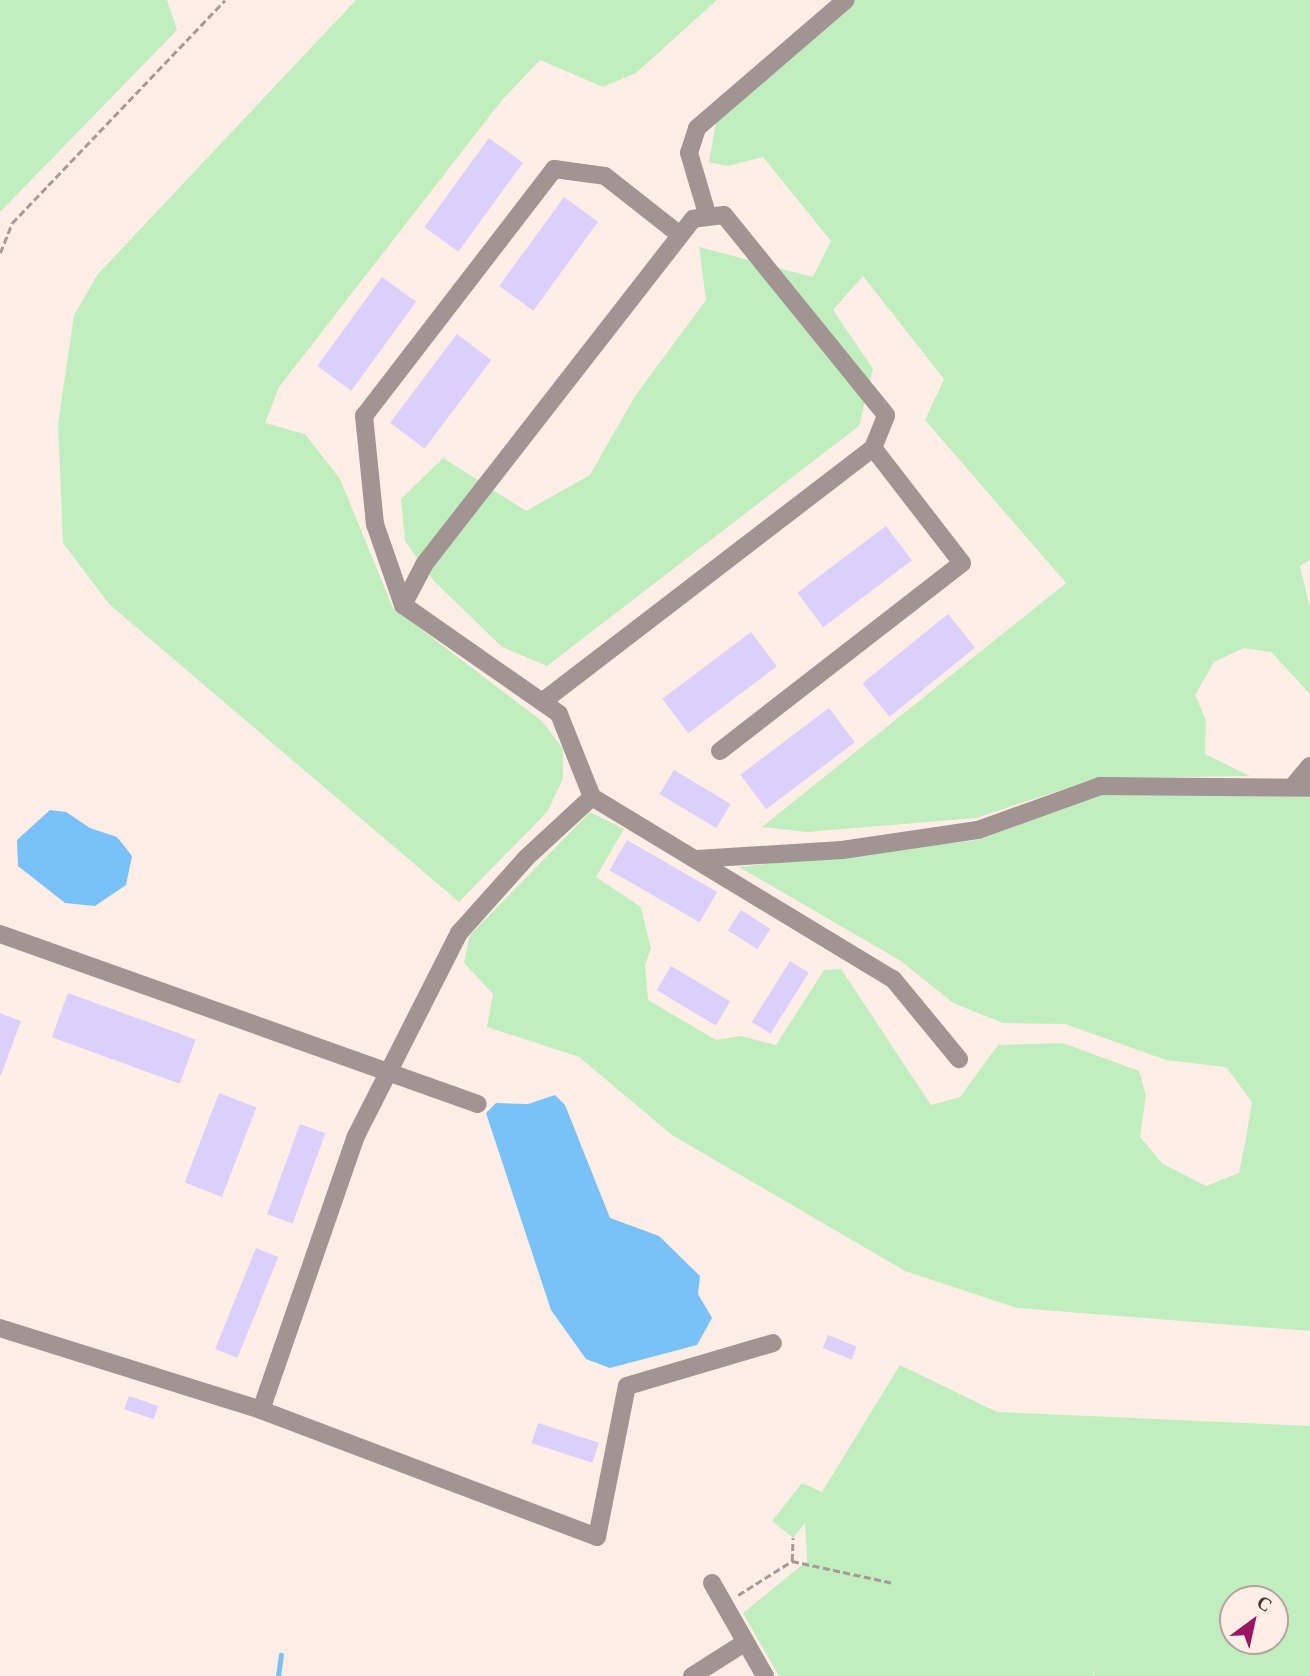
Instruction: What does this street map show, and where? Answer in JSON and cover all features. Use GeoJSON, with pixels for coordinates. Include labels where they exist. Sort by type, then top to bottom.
{"type":"FeatureCollection","features":[{"type":"Feature","properties":{"kind":"lane"},"geometry":{"type":"LineString","coordinates":[[708,217],[689,153],[697,128],[846,0]]}},
{"type":"Feature","properties":{"kind":"lane"},"geometry":{"type":"LineString","coordinates":[[680,235],[605,176],[554,169],[363,416],[375,524],[403,605],[559,714],[592,797],[893,979],[959,1059]]}},
{"type":"Feature","properties":{"kind":"lane"},"geometry":{"type":"LineString","coordinates":[[403,605],[424,565],[693,219],[724,215],[886,415],[873,449],[542,702]]}},
{"type":"Feature","properties":{"kind":"lane"},"geometry":{"type":"LineString","coordinates":[[720,751],[962,563],[873,449]]}},
{"type":"Feature","properties":{"kind":"lane"},"geometry":{"type":"LineString","coordinates":[[697,859],[842,850],[978,830],[1100,786],[1301,787],[1310,766]]}},
{"type":"Feature","properties":{"kind":"lane"},"geometry":{"type":"LineString","coordinates":[[261,1410],[356,1136],[385,1071],[459,933],[526,858],[592,797]]}},
{"type":"Feature","properties":{"kind":"lane"},"geometry":{"type":"LineString","coordinates":[[0,934],[478,1104]]}},
{"type":"Feature","properties":{"kind":"lane"},"geometry":{"type":"LineString","coordinates":[[0,1328],[261,1410],[597,1537],[627,1386],[773,1343]]}},
{"type":"Feature","properties":{"kind":"lane"},"geometry":{"type":"LineString","coordinates":[[712,1583],[765,1676]]}},
{"type":"Feature","properties":{"kind":"lane"},"geometry":{"type":"LineString","coordinates":[[692,1676],[744,1643]]}},
{"type":"Feature","properties":{"kind":"path"},"geometry":{"type":"LineString","coordinates":[[0,253],[12,223],[225,0]]}},
{"type":"Feature","properties":{"kind":"path"},"geometry":{"type":"LineString","coordinates":[[792,1561],[793,1538]]}},
{"type":"Feature","properties":{"kind":"path"},"geometry":{"type":"LineString","coordinates":[[723,1603],[792,1561],[894,1583]]}},
{"type":"Feature","properties":{"kind":"green space"},"geometry":{"type":"Polygon","coordinates":[[[0,0],[167,0],[177,30],[0,212],[0,0]]]}},
{"type":"Feature","properties":{"kind":"green space"},"geometry":{"type":"Polygon","coordinates":[[[356,0],[717,0],[636,73],[603,87],[540,60],[502,100],[279,387],[265,423],[305,434],[340,479],[393,608],[542,721],[563,749],[563,778],[548,811],[459,902],[109,604],[63,543],[58,424],[74,315],[98,274],[356,0]]]}},
{"type":"Feature","properties":{"kind":"green space"},"geometry":{"type":"Polygon","coordinates":[[[852,0],[1310,0],[1310,560],[1300,566],[1310,608],[1310,694],[1271,652],[1244,648],[1214,662],[1195,695],[1206,720],[1205,754],[1250,776],[1097,778],[976,818],[807,832],[762,827],[1066,583],[925,420],[944,379],[863,276],[833,310],[873,369],[859,426],[547,666],[502,647],[434,581],[405,541],[401,499],[443,458],[526,511],[590,475],[635,396],[706,300],[699,247],[813,277],[831,241],[763,157],[727,166],[709,162],[716,122],[852,0]]]}},
{"type":"Feature","properties":{"kind":"green space"},"geometry":{"type":"Polygon","coordinates":[[[1099,794],[1310,797],[1310,1331],[1017,1308],[905,1271],[672,1135],[579,1057],[487,1027],[493,994],[464,963],[470,935],[590,812],[624,829],[596,877],[641,907],[651,949],[645,965],[648,1000],[716,1040],[741,1036],[776,1045],[824,970],[841,969],[931,1105],[960,1097],[998,1045],[1063,1043],[1139,1071],[1146,1095],[1140,1137],[1163,1164],[1206,1186],[1239,1173],[1246,1138],[1252,1102],[1226,1067],[1166,1060],[1065,1024],[1003,1023],[953,1003],[901,961],[739,867],[978,840],[1099,794]]]}},
{"type":"Feature","properties":{"kind":"green space"},"geometry":{"type":"Polygon","coordinates":[[[900,1365],[997,1412],[1310,1426],[1310,1676],[1094,1676],[1092,1668],[1093,1676],[779,1676],[743,1613],[807,1561],[805,1523],[793,1538],[772,1521],[802,1483],[822,1492],[900,1365]]]}},
{"type":"Feature","properties":{"kind":"water"},"geometry":{"type":"Polygon","coordinates":[[[50,810],[66,812],[90,828],[117,837],[132,856],[126,885],[95,906],[65,903],[18,866],[17,840],[50,810]]]}},
{"type":"Feature","properties":{"kind":"water"},"geometry":{"type":"Polygon","coordinates":[[[555,1095],[565,1105],[610,1218],[659,1236],[700,1276],[698,1294],[712,1318],[697,1345],[610,1368],[586,1359],[551,1310],[486,1113],[496,1103],[528,1104],[555,1095]]]}},
{"type":"Feature","properties":{"kind":"building"},"geometry":{"type":"Polygon","coordinates":[[[489,138],[523,163],[458,252],[424,227],[489,138]]]}},
{"type":"Feature","properties":{"kind":"building"},"geometry":{"type":"Polygon","coordinates":[[[564,197],[598,222],[533,311],[499,286],[564,197]]]}},
{"type":"Feature","properties":{"kind":"building"},"geometry":{"type":"Polygon","coordinates":[[[382,277],[416,302],[351,391],[317,366],[382,277]]]}},
{"type":"Feature","properties":{"kind":"building"},"geometry":{"type":"Polygon","coordinates":[[[457,334],[491,360],[425,449],[390,423],[457,334]]]}},
{"type":"Feature","properties":{"kind":"building"},"geometry":{"type":"Polygon","coordinates":[[[886,526],[912,560],[823,627],[797,593],[886,526]]]}},
{"type":"Feature","properties":{"kind":"building"},"geometry":{"type":"Polygon","coordinates":[[[948,614],[975,647],[890,717],[863,683],[948,614]]]}},
{"type":"Feature","properties":{"kind":"building"},"geometry":{"type":"Polygon","coordinates":[[[751,632],[777,666],[688,733],[662,699],[751,632]]]}},
{"type":"Feature","properties":{"kind":"building"},"geometry":{"type":"Polygon","coordinates":[[[829,708],[855,742],[766,809],[740,775],[829,708]]]}},
{"type":"Feature","properties":{"kind":"building"},"geometry":{"type":"Polygon","coordinates":[[[674,770],[731,804],[716,828],[660,794],[674,770]]]}},
{"type":"Feature","properties":{"kind":"building"},"geometry":{"type":"Polygon","coordinates":[[[627,840],[717,892],[700,922],[610,870],[627,840]]]}},
{"type":"Feature","properties":{"kind":"building"},"geometry":{"type":"Polygon","coordinates":[[[741,910],[770,929],[757,949],[728,930],[741,910]]]}},
{"type":"Feature","properties":{"kind":"building"},"geometry":{"type":"Polygon","coordinates":[[[790,961],[809,973],[771,1034],[752,1022],[790,961]]]}},
{"type":"Feature","properties":{"kind":"building"},"geometry":{"type":"Polygon","coordinates":[[[671,966],[730,1002],[716,1026],[657,990],[671,966]]]}},
{"type":"Feature","properties":{"kind":"building"},"geometry":{"type":"Polygon","coordinates":[[[68,993],[196,1040],[180,1084],[52,1037],[68,993]]]}},
{"type":"Feature","properties":{"kind":"building"},"geometry":{"type":"Polygon","coordinates":[[[0,1013],[21,1021],[1,1075],[0,1075],[0,1013]]]}},
{"type":"Feature","properties":{"kind":"building"},"geometry":{"type":"Polygon","coordinates":[[[219,1093],[256,1107],[222,1197],[185,1183],[219,1093]]]}},
{"type":"Feature","properties":{"kind":"building"},"geometry":{"type":"Polygon","coordinates":[[[300,1124],[325,1133],[293,1223],[267,1214],[300,1124]]]}},
{"type":"Feature","properties":{"kind":"building"},"geometry":{"type":"Polygon","coordinates":[[[256,1248],[278,1257],[237,1358],[215,1349],[256,1248]]]}},
{"type":"Feature","properties":{"kind":"building"},"geometry":{"type":"Polygon","coordinates":[[[828,1335],[857,1347],[851,1360],[823,1348],[828,1335]]]}},
{"type":"Feature","properties":{"kind":"building"},"geometry":{"type":"Polygon","coordinates":[[[129,1396],[158,1406],[154,1419],[124,1409],[129,1396]]]}},
{"type":"Feature","properties":{"kind":"building"},"geometry":{"type":"Polygon","coordinates":[[[538,1423],[599,1443],[592,1463],[532,1443],[538,1423]]]}},
{"type":"Feature","properties":{"kind":"waterway"},"geometry":{"type":"LineString","coordinates":[[278,1676],[281,1655]]}}]}
